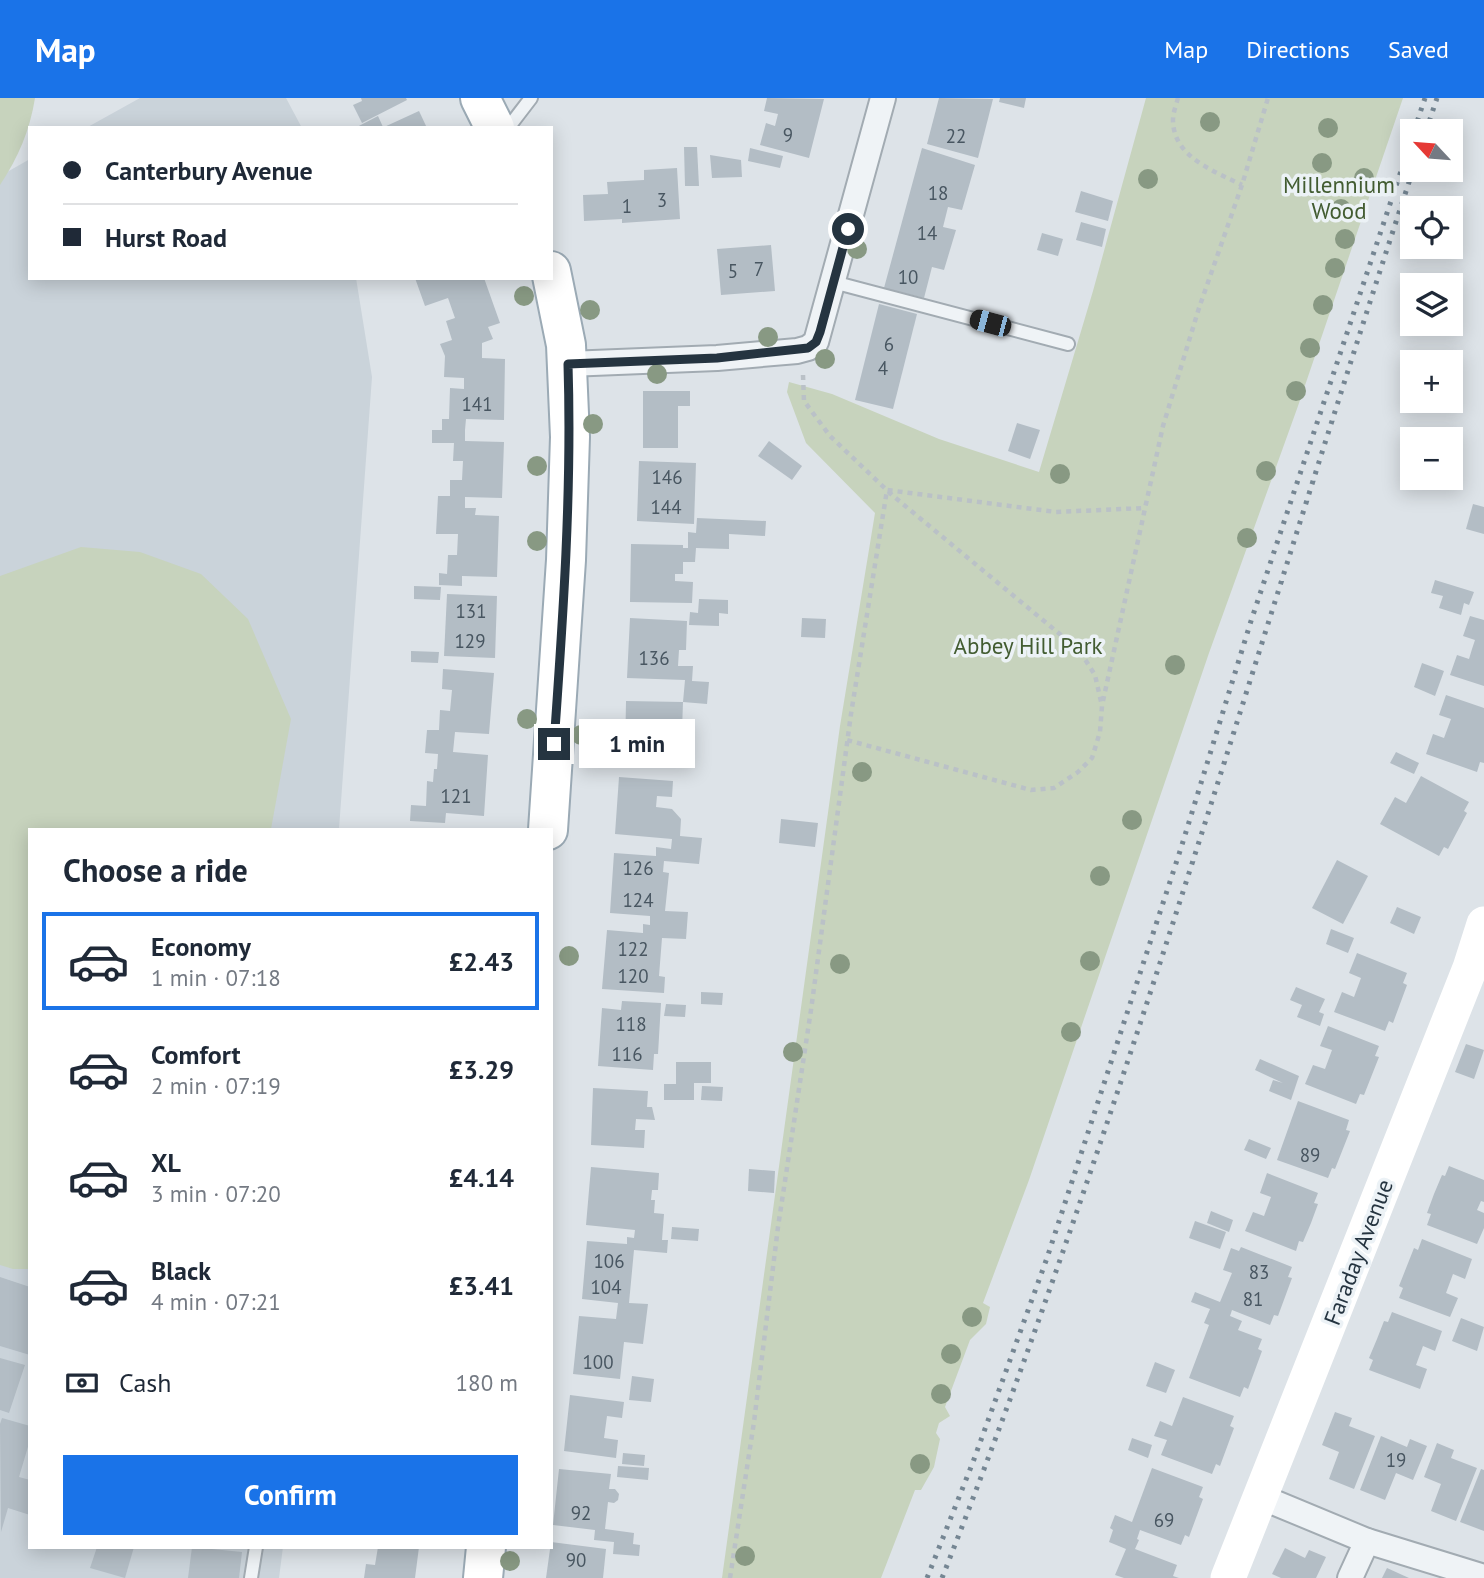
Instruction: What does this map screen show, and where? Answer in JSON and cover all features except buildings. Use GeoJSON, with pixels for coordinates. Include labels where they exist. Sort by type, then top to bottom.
{"type":"FeatureCollection","features":[{"type":"Feature","properties":{"kind":"main road"},"geometry":{"type":"LineString","coordinates":[[480,98],[494,126]]}},
{"type":"Feature","properties":{"kind":"main road"},"geometry":{"type":"LineString","coordinates":[[548,828],[566,560],[570,437],[568,364],[553,280]]}},
{"type":"Feature","properties":{"kind":"main road"},"geometry":{"type":"LineString","coordinates":[[483,1578],[486,1549]]}},
{"type":"Feature","properties":{"kind":"street"},"geometry":{"type":"LineString","coordinates":[[568,364],[717,358],[808,348],[816,342],[883,98]]}},
{"type":"Feature","properties":{"kind":"street","name":"Faraday Avenue"},"geometry":{"type":"LineString","coordinates":[[1228,1578],[1477,971],[1484,925]]}},
{"type":"Feature","properties":{"kind":"street"},"geometry":{"type":"LineString","coordinates":[[1261,1497],[1367,1541],[1484,1577]]}},
{"type":"Feature","properties":{"kind":"street"},"geometry":{"type":"LineString","coordinates":[[1350,1578],[1367,1541]]}},
{"type":"Feature","properties":{"kind":"lane"},"geometry":{"type":"LineString","coordinates":[[510,126],[531,98]]}},
{"type":"Feature","properties":{"kind":"lane"},"geometry":{"type":"LineString","coordinates":[[833,282],[1068,344]]}},
{"type":"Feature","properties":{"kind":"lane"},"geometry":{"type":"LineString","coordinates":[[251,1578],[256,1549]]}},
{"type":"Feature","properties":{"kind":"path"},"geometry":{"type":"LineString","coordinates":[[1178,98],[1173,120],[1178,146],[1193,159],[1242,185]]}},
{"type":"Feature","properties":{"kind":"path"},"geometry":{"type":"LineString","coordinates":[[848,740],[1031,789],[1054,788],[1078,772],[1091,758],[1100,732],[1102,706],[1163,426],[1268,98]]}},
{"type":"Feature","properties":{"kind":"path"},"geometry":{"type":"LineString","coordinates":[[804,401],[830,436],[887,491],[1079,650],[1095,675],[1102,706]]}},
{"type":"Feature","properties":{"kind":"path"},"geometry":{"type":"LineString","coordinates":[[887,491],[1055,512],[1145,508]]}},
{"type":"Feature","properties":{"kind":"path"},"geometry":{"type":"LineString","coordinates":[[730,1578],[848,740],[887,491]]}},
{"type":"Feature","properties":{"kind":"shaded area"},"geometry":{"type":"Polygon","coordinates":[[[140,98],[286,98],[301,126],[90,126],[140,98]]]}},
{"type":"Feature","properties":{"kind":"shaded area"},"geometry":{"type":"Polygon","coordinates":[[[28,160],[28,280],[356,280],[372,377],[339,828],[28,828],[28,1549],[283,1549],[279,1578],[0,1578],[0,176],[28,160]]]}},
{"type":"Feature","properties":{"kind":"green space"},"geometry":{"type":"Polygon","coordinates":[[[0,98],[35,98],[22,143],[0,185],[0,98]]]}},
{"type":"Feature","properties":{"kind":"green space","name":"Abbey Hill Park"},"geometry":{"type":"Polygon","coordinates":[[[1146,98],[1403,98],[1029,1180],[983,1303],[990,1307],[986,1324],[970,1340],[945,1407],[950,1416],[939,1423],[936,1433],[940,1439],[934,1467],[921,1490],[915,1490],[881,1578],[722,1578],[840,726],[875,513],[806,443],[787,392],[789,382],[832,394],[939,439],[1039,472],[1093,291],[1146,98]]]}},
{"type":"Feature","properties":{"kind":"green space"},"geometry":{"type":"Polygon","coordinates":[[[81,547],[140,552],[201,574],[248,619],[291,719],[271,828],[28,828],[28,1269],[13,1269],[0,1265],[0,576],[81,547]]]}},
{"type":"Feature","properties":{"kind":"railway"},"geometry":{"type":"LineString","coordinates":[[1418,119],[1425,98]]}},
{"type":"Feature","properties":{"kind":"railway"},"geometry":{"type":"LineString","coordinates":[[1430,119],[1437,98]]}},
{"type":"Feature","properties":{"kind":"railway"},"geometry":{"type":"LineString","coordinates":[[927,1578],[973,1462],[1047,1258],[1181,848],[1251,621],[1400,174]]}},
{"type":"Feature","properties":{"kind":"railway"},"geometry":{"type":"LineString","coordinates":[[942,1578],[1071,1230],[1130,1054],[1409,182]]}},
{"type":"Feature","properties":{"kind":"route"},"geometry":{"type":"LineString","coordinates":[[554,744],[566,560],[570,437],[568,364],[717,358],[808,348],[816,342],[820,332],[848,229]]}},
{"type":"Feature","properties":{"kind":"park label","name":"Millennium Wood"},"geometry":{"type":"Point","coordinates":[1339,197]}}]}
